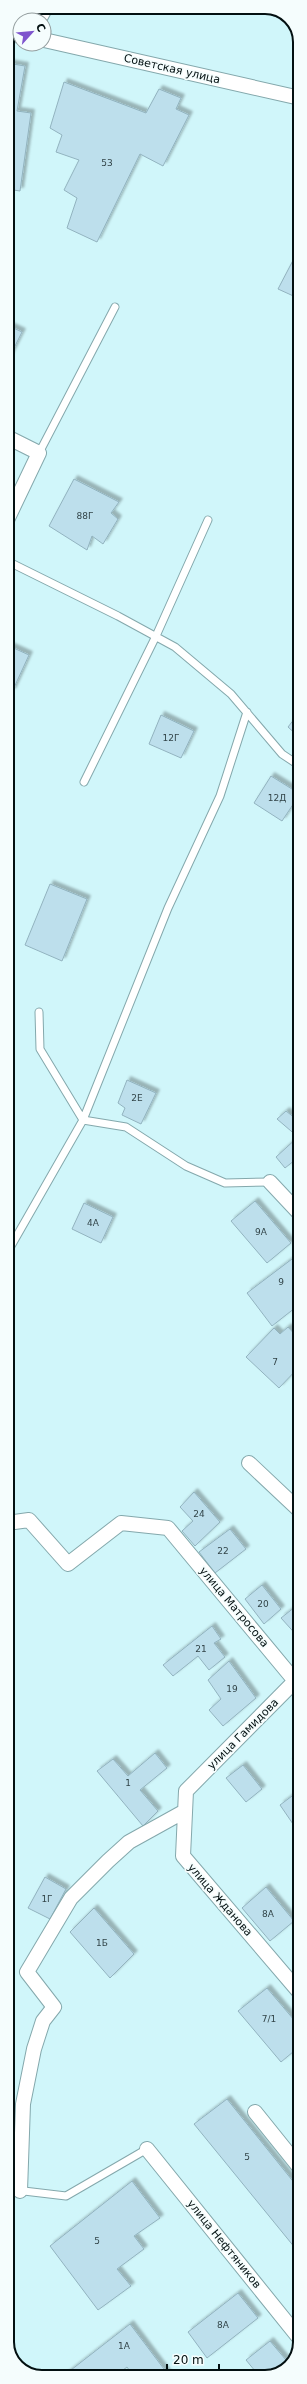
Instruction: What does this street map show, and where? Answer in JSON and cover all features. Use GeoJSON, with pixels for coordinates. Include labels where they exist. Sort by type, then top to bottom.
{"type":"FeatureCollection","features":[{"type":"Feature","properties":{"kind":"street","name":"Советская улица"},"geometry":{"type":"LineString","coordinates":[[52,42],[293,96]]}},
{"type":"Feature","properties":{"kind":"street"},"geometry":{"type":"LineString","coordinates":[[14,440],[39,453],[14,505]]}},
{"type":"Feature","properties":{"kind":"street"},"geometry":{"type":"LineString","coordinates":[[270,1182],[293,1207]]}},
{"type":"Feature","properties":{"kind":"street"},"geometry":{"type":"LineString","coordinates":[[249,1463],[293,1504]]}},
{"type":"Feature","properties":{"kind":"street","name":"улица Матросова"},"geometry":{"type":"LineString","coordinates":[[14,1522],[29,1520],[68,1564],[121,1523],[168,1528],[293,1675]]}},
{"type":"Feature","properties":{"kind":"street","name":"улица Гамидова"},"geometry":{"type":"LineString","coordinates":[[186,1791],[293,1686]]}},
{"type":"Feature","properties":{"kind":"street","name":"улица Жданова"},"geometry":{"type":"LineString","coordinates":[[186,1791],[183,1856],[293,1985]]}},
{"type":"Feature","properties":{"kind":"street"},"geometry":{"type":"LineString","coordinates":[[14,2190],[23,2104],[34,2050],[43,2021],[54,2006],[28,1972],[71,1898],[129,1842],[185,1811]]}},
{"type":"Feature","properties":{"kind":"street"},"geometry":{"type":"LineString","coordinates":[[255,2112],[293,2159]]}},
{"type":"Feature","properties":{"kind":"street","name":"улица Нефтяников"},"geometry":{"type":"LineString","coordinates":[[147,2149],[293,2330]]}},
{"type":"Feature","properties":{"kind":"lane"},"geometry":{"type":"LineString","coordinates":[[39,453],[115,306]]}},
{"type":"Feature","properties":{"kind":"lane"},"geometry":{"type":"LineString","coordinates":[[84,782],[156,636],[208,520]]}},
{"type":"Feature","properties":{"kind":"lane"},"geometry":{"type":"LineString","coordinates":[[14,565],[175,647],[231,694],[282,754],[293,761]]}},
{"type":"Feature","properties":{"kind":"lane"},"geometry":{"type":"LineString","coordinates":[[14,1241],[83,1120],[168,908],[220,796],[246,712]]}},
{"type":"Feature","properties":{"kind":"lane"},"geometry":{"type":"LineString","coordinates":[[39,1012],[40,1049],[83,1120],[126,1127],[186,1166],[225,1183],[270,1182]]}},
{"type":"Feature","properties":{"kind":"lane"},"geometry":{"type":"LineString","coordinates":[[14,2190],[66,2196],[147,2149]]}},
{"type":"Feature","properties":{"kind":"building"},"geometry":{"type":"Polygon","coordinates":[[[14,64],[25,66],[17,111],[31,113],[20,191],[14,190],[14,64]]]}},
{"type":"Feature","properties":{"kind":"building"},"geometry":{"type":"Polygon","coordinates":[[[64,82],[146,113],[159,89],[181,98],[176,109],[189,115],[163,166],[140,154],[97,242],[67,228],[77,198],[64,190],[79,160],[56,152],[62,135],[50,128],[64,82]]]}},
{"type":"Feature","properties":{"kind":"building"},"geometry":{"type":"Polygon","coordinates":[[[293,260],[293,296],[278,289],[293,260]]]}},
{"type":"Feature","properties":{"kind":"building"},"geometry":{"type":"Polygon","coordinates":[[[14,328],[22,332],[14,348],[14,328]]]}},
{"type":"Feature","properties":{"kind":"building"},"geometry":{"type":"Polygon","coordinates":[[[74,479],[119,502],[111,513],[118,519],[103,544],[92,536],[87,550],[49,526],[74,479]]]}},
{"type":"Feature","properties":{"kind":"building"},"geometry":{"type":"Polygon","coordinates":[[[14,648],[29,655],[14,688],[14,648]]]}},
{"type":"Feature","properties":{"kind":"building"},"geometry":{"type":"Polygon","coordinates":[[[161,715],[194,731],[181,758],[149,744],[161,715]]]}},
{"type":"Feature","properties":{"kind":"building"},"geometry":{"type":"Polygon","coordinates":[[[293,721],[293,732],[288,727],[293,721]]]}},
{"type":"Feature","properties":{"kind":"building"},"geometry":{"type":"Polygon","coordinates":[[[271,776],[293,790],[293,804],[282,821],[254,803],[271,776]]]}},
{"type":"Feature","properties":{"kind":"building"},"geometry":{"type":"Polygon","coordinates":[[[50,884],[87,899],[62,961],[25,945],[50,884]]]}},
{"type":"Feature","properties":{"kind":"building"},"geometry":{"type":"Polygon","coordinates":[[[127,1080],[156,1093],[141,1124],[122,1115],[125,1108],[118,1103],[127,1080]]]}},
{"type":"Feature","properties":{"kind":"building"},"geometry":{"type":"Polygon","coordinates":[[[286,1111],[293,1116],[293,1133],[277,1119],[286,1111]]]}},
{"type":"Feature","properties":{"kind":"building"},"geometry":{"type":"Polygon","coordinates":[[[293,1142],[293,1162],[285,1168],[276,1157],[293,1142]]]}},
{"type":"Feature","properties":{"kind":"building"},"geometry":{"type":"Polygon","coordinates":[[[255,1201],[291,1243],[267,1263],[231,1221],[255,1201]]]}},
{"type":"Feature","properties":{"kind":"building"},"geometry":{"type":"Polygon","coordinates":[[[84,1203],[113,1217],[101,1243],[72,1229],[84,1203]]]}},
{"type":"Feature","properties":{"kind":"building"},"geometry":{"type":"Polygon","coordinates":[[[292,1259],[293,1310],[272,1326],[247,1293],[292,1259]]]}},
{"type":"Feature","properties":{"kind":"building"},"geometry":{"type":"Polygon","coordinates":[[[288,1327],[293,1332],[293,1373],[279,1388],[246,1357],[274,1328],[280,1334],[288,1327]]]}},
{"type":"Feature","properties":{"kind":"building"},"geometry":{"type":"Polygon","coordinates":[[[194,1492],[220,1522],[195,1546],[182,1531],[193,1521],[180,1507],[194,1492]]]}},
{"type":"Feature","properties":{"kind":"building"},"geometry":{"type":"Polygon","coordinates":[[[230,1529],[246,1549],[215,1573],[199,1552],[230,1529]]]}},
{"type":"Feature","properties":{"kind":"building"},"geometry":{"type":"Polygon","coordinates":[[[262,1585],[281,1609],[264,1624],[245,1599],[262,1585]]]}},
{"type":"Feature","properties":{"kind":"building"},"geometry":{"type":"Polygon","coordinates":[[[293,1609],[293,1631],[281,1618],[293,1609]]]}},
{"type":"Feature","properties":{"kind":"building"},"geometry":{"type":"Polygon","coordinates":[[[212,1626],[221,1639],[214,1643],[225,1657],[209,1670],[198,1656],[173,1676],[163,1665],[212,1626]]]}},
{"type":"Feature","properties":{"kind":"building"},"geometry":{"type":"Polygon","coordinates":[[[229,1661],[256,1698],[223,1726],[209,1710],[221,1699],[208,1680],[229,1661]]]}},
{"type":"Feature","properties":{"kind":"building"},"geometry":{"type":"Polygon","coordinates":[[[155,1753],[167,1768],[140,1790],[158,1811],[143,1826],[97,1771],[113,1759],[128,1776],[155,1753]]]}},
{"type":"Feature","properties":{"kind":"building"},"geometry":{"type":"Polygon","coordinates":[[[243,1765],[262,1789],[246,1802],[226,1778],[243,1765]]]}},
{"type":"Feature","properties":{"kind":"building"},"geometry":{"type":"Polygon","coordinates":[[[293,1795],[293,1824],[280,1805],[293,1795]]]}},
{"type":"Feature","properties":{"kind":"building"},"geometry":{"type":"Polygon","coordinates":[[[45,1877],[66,1889],[50,1919],[28,1908],[45,1877]]]}},
{"type":"Feature","properties":{"kind":"building"},"geometry":{"type":"Polygon","coordinates":[[[266,1887],[293,1920],[293,1922],[270,1941],[242,1908],[266,1887]]]}},
{"type":"Feature","properties":{"kind":"building"},"geometry":{"type":"Polygon","coordinates":[[[94,1908],[134,1954],[110,1978],[70,1932],[94,1908]]]}},
{"type":"Feature","properties":{"kind":"building"},"geometry":{"type":"Polygon","coordinates":[[[267,1988],[293,2019],[293,2052],[281,2062],[238,2011],[267,1988]]]}},
{"type":"Feature","properties":{"kind":"building"},"geometry":{"type":"Polygon","coordinates":[[[227,2099],[293,2181],[293,2245],[194,2124],[227,2099]]]}},
{"type":"Feature","properties":{"kind":"building"},"geometry":{"type":"Polygon","coordinates":[[[132,2181],[160,2218],[134,2236],[144,2249],[117,2269],[131,2286],[98,2310],[50,2246],[132,2181]]]}},
{"type":"Feature","properties":{"kind":"building"},"geometry":{"type":"Polygon","coordinates":[[[238,2293],[258,2318],[207,2358],[188,2332],[238,2293]]]}},
{"type":"Feature","properties":{"kind":"building"},"geometry":{"type":"Polygon","coordinates":[[[130,2324],[165,2370],[129,2370],[127,2367],[123,2370],[71,2370],[130,2324]]]}},
{"type":"Feature","properties":{"kind":"building"},"geometry":{"type":"Polygon","coordinates":[[[270,2341],[286,2360],[282,2364],[272,2369],[254,2370],[246,2360],[270,2341]]]}}]}
